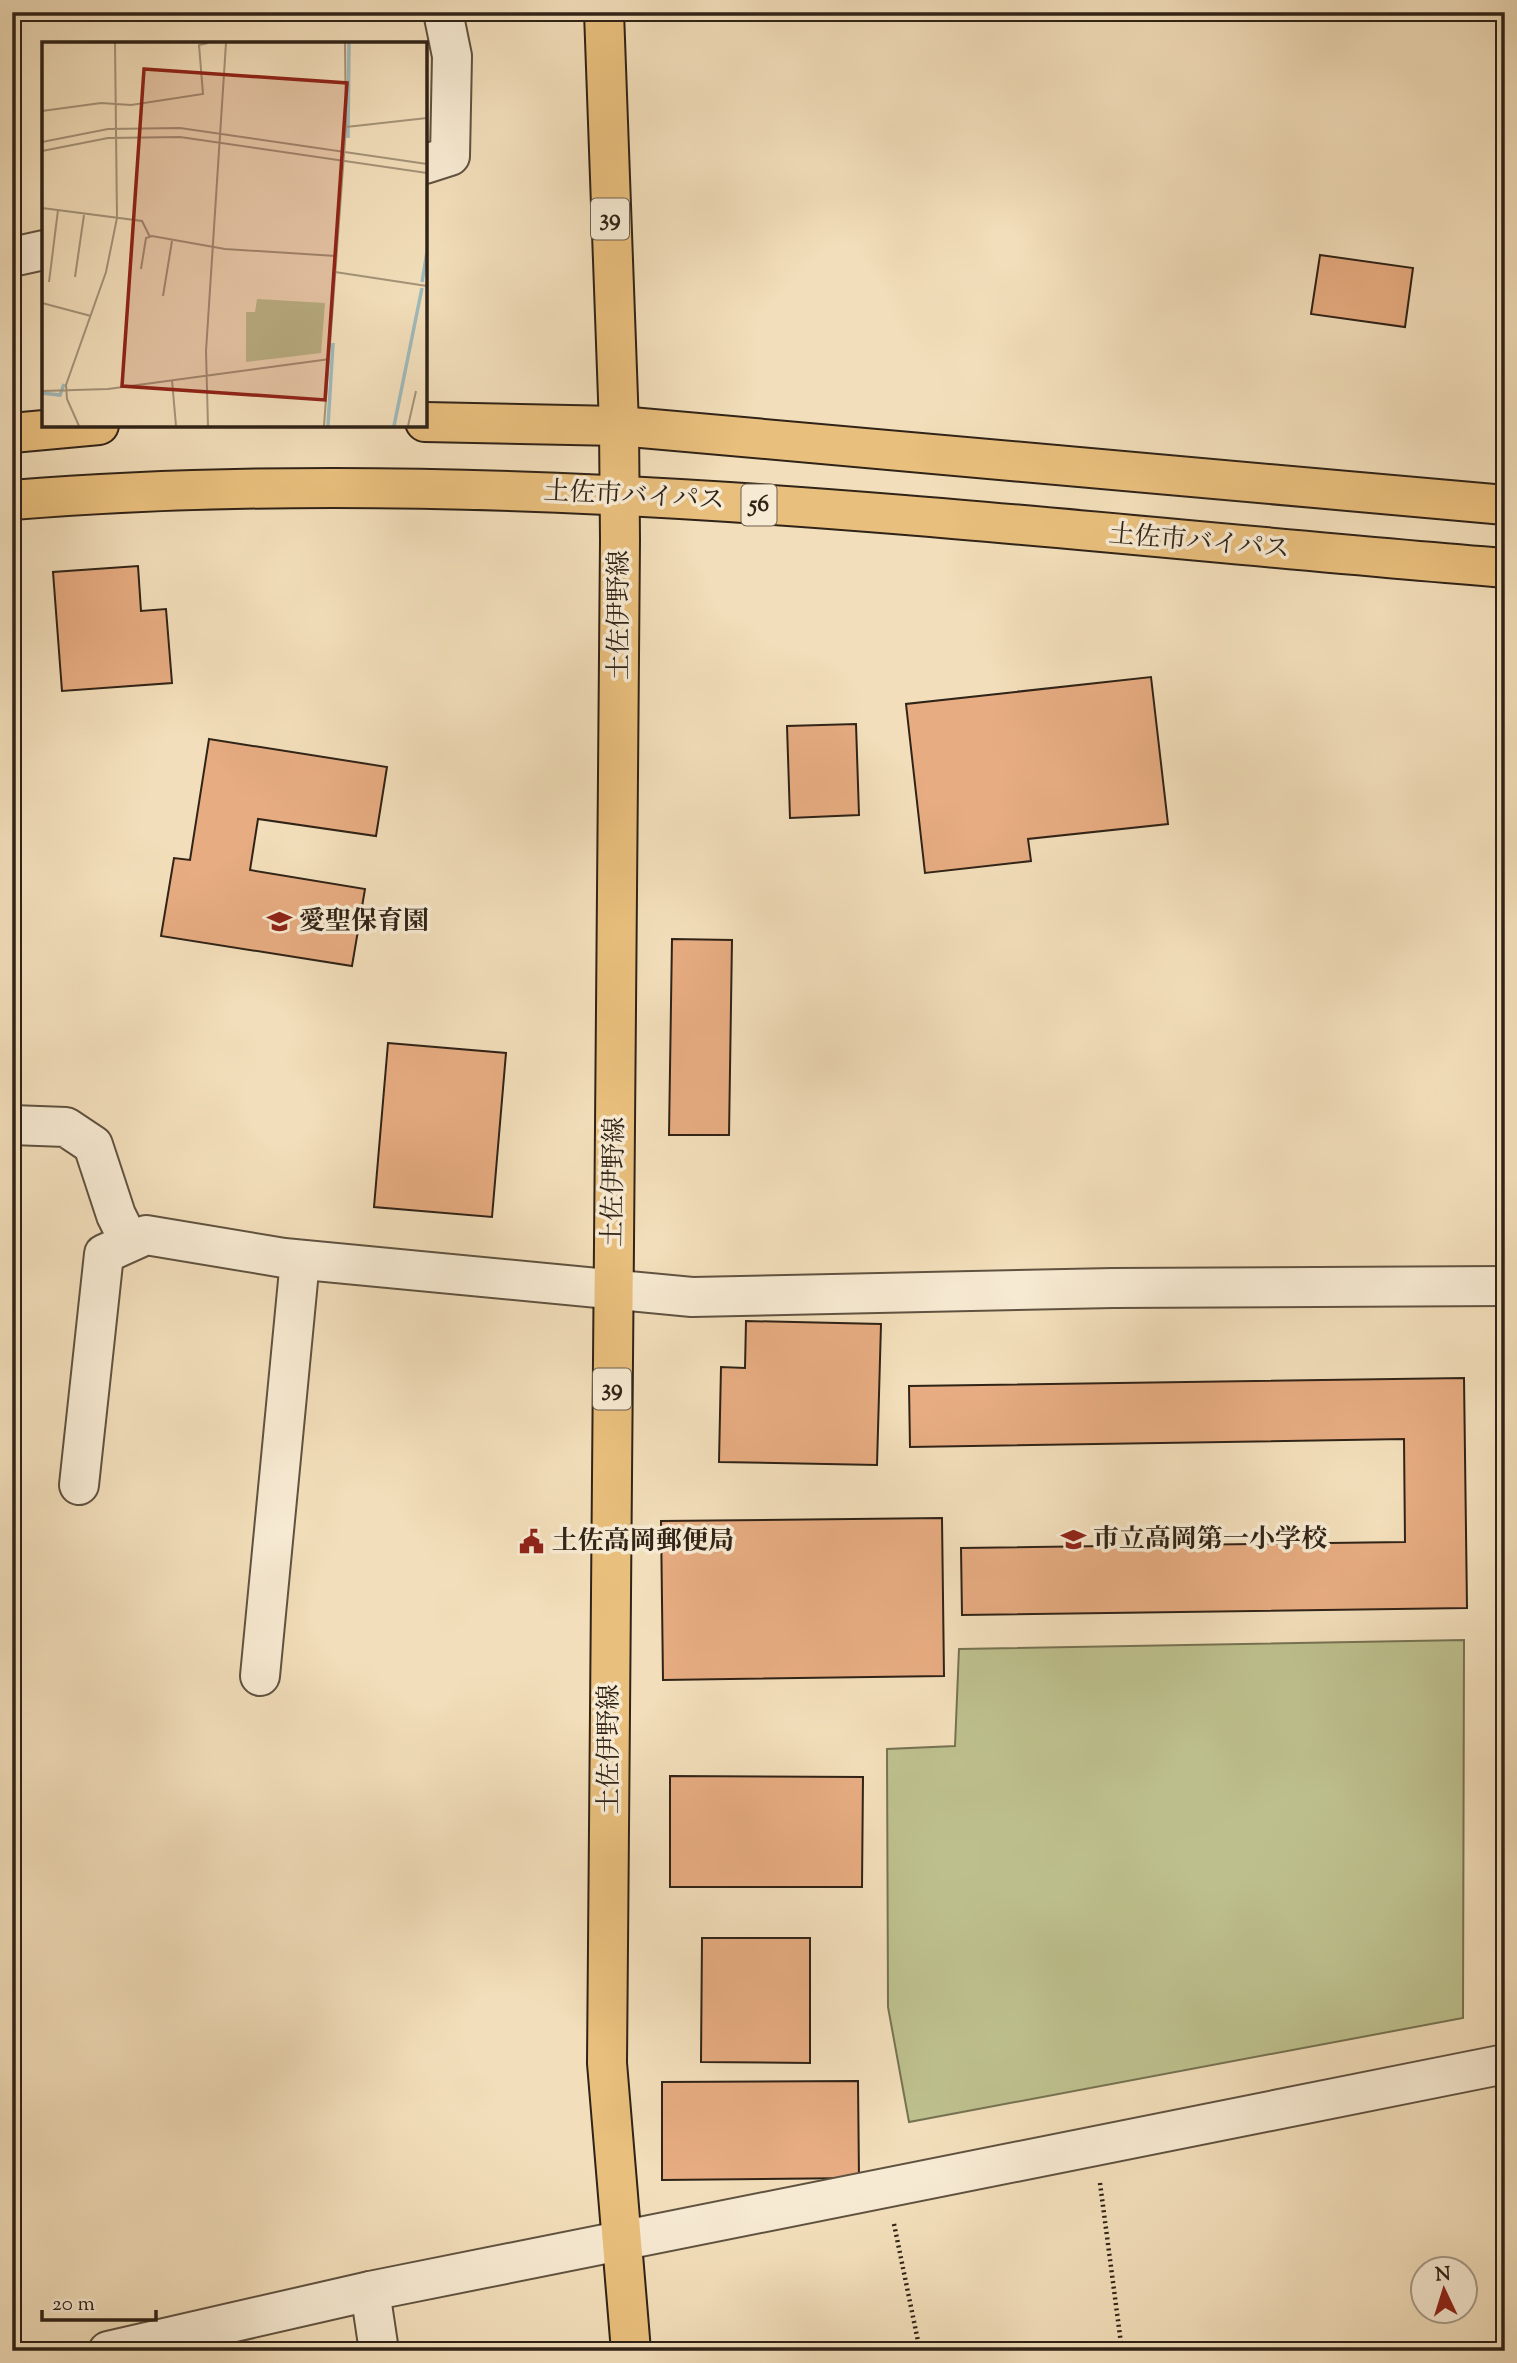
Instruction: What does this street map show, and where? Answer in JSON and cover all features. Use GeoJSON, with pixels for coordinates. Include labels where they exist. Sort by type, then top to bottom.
{"type":"FeatureCollection","features":[{"type":"Feature","properties":{"kind":"main road","name":"土佐伊野線"},"geometry":{"type":"LineString","coordinates":[[604,12],[620,496],[620,834],[613,1289],[607,2063],[631,2351]]}},
{"type":"Feature","properties":{"kind":"main road"},"geometry":{"type":"LineString","coordinates":[[427,422],[619,426],[1505,505]]}},
{"type":"Feature","properties":{"kind":"main road"},"geometry":{"type":"LineString","coordinates":[[12,433],[77,427]]}},
{"type":"Feature","properties":{"kind":"main road","name":"土佐市バイパス"},"geometry":{"type":"LineString","coordinates":[[12,500],[110,492],[302,487],[495,490],[738,503],[1505,569]]}},
{"type":"Feature","properties":{"kind":"street"},"geometry":{"type":"LineString","coordinates":[[427,163],[450,156],[452,56],[443,12]]}},
{"type":"Feature","properties":{"kind":"street"},"geometry":{"type":"LineString","coordinates":[[12,257],[42,250]]}},
{"type":"Feature","properties":{"kind":"street"},"geometry":{"type":"LineString","coordinates":[[12,1125],[66,1127],[93,1145],[116,1215],[129,1241]]}},
{"type":"Feature","properties":{"kind":"street"},"geometry":{"type":"LineString","coordinates":[[79,1485],[104,1254],[129,1241],[146,1236],[300,1260],[692,1297],[1113,1288],[1505,1286]]}},
{"type":"Feature","properties":{"kind":"street"},"geometry":{"type":"LineString","coordinates":[[260,1676],[300,1260]]}},
{"type":"Feature","properties":{"kind":"street"},"geometry":{"type":"LineString","coordinates":[[108,2351],[370,2291],[622,2243],[1094,2144],[1505,2064]]}},
{"type":"Feature","properties":{"kind":"street"},"geometry":{"type":"LineString","coordinates":[[370,2291],[379,2351]]}},
{"type":"Feature","properties":{"kind":"path"},"geometry":{"type":"LineString","coordinates":[[1094,2144],[1122,2351]]}},
{"type":"Feature","properties":{"kind":"path"},"geometry":{"type":"LineString","coordinates":[[887,2188],[920,2351]]}},
{"type":"Feature","properties":{"kind":"green space"},"geometry":{"type":"Polygon","coordinates":[[[1464,1640],[1463,2018],[909,2122],[888,2007],[887,1749],[955,1746],[959,1649],[1464,1640]]]}},
{"type":"Feature","properties":{"kind":"building"},"geometry":{"type":"Polygon","coordinates":[[[1320,255],[1413,268],[1405,327],[1311,314],[1320,255]]]}},
{"type":"Feature","properties":{"kind":"building"},"geometry":{"type":"Polygon","coordinates":[[[138,566],[141,611],[166,609],[172,683],[62,691],[53,572],[138,566]]]}},
{"type":"Feature","properties":{"kind":"building"},"geometry":{"type":"Polygon","coordinates":[[[1151,677],[1168,824],[1028,839],[1031,861],[925,873],[906,704],[1151,677]]]}},
{"type":"Feature","properties":{"kind":"building"},"geometry":{"type":"Polygon","coordinates":[[[856,724],[859,815],[790,818],[787,726],[856,724]]]}},
{"type":"Feature","properties":{"kind":"building"},"geometry":{"type":"Polygon","coordinates":[[[209,739],[387,767],[376,836],[258,819],[250,870],[365,889],[352,966],[161,936],[174,858],[190,860],[209,739]]]}},
{"type":"Feature","properties":{"kind":"building"},"geometry":{"type":"Polygon","coordinates":[[[672,939],[732,940],[729,1135],[669,1135],[672,939]]]}},
{"type":"Feature","properties":{"kind":"building"},"geometry":{"type":"Polygon","coordinates":[[[388,1043],[506,1053],[492,1217],[374,1207],[388,1043]]]}},
{"type":"Feature","properties":{"kind":"building"},"geometry":{"type":"Polygon","coordinates":[[[746,1321],[881,1324],[877,1465],[719,1462],[721,1367],[745,1368],[746,1321]]]}},
{"type":"Feature","properties":{"kind":"building"},"geometry":{"type":"Polygon","coordinates":[[[1464,1378],[1467,1608],[962,1615],[961,1548],[1405,1542],[1404,1439],[910,1447],[909,1386],[1464,1378]]]}},
{"type":"Feature","properties":{"kind":"building"},"geometry":{"type":"Polygon","coordinates":[[[942,1518],[944,1676],[663,1680],[661,1521],[942,1518]]]}},
{"type":"Feature","properties":{"kind":"building"},"geometry":{"type":"Polygon","coordinates":[[[670,1776],[863,1777],[862,1887],[670,1887],[670,1776]]]}},
{"type":"Feature","properties":{"kind":"building"},"geometry":{"type":"Polygon","coordinates":[[[702,1938],[810,1938],[810,2063],[701,2062],[702,1938]]]}},
{"type":"Feature","properties":{"kind":"building"},"geometry":{"type":"Polygon","coordinates":[[[858,2081],[859,2178],[662,2180],[662,2082],[858,2081]]]}},
{"type":"Feature","properties":{"kind":"place","name":"愛聖保育園"},"geometry":{"type":"Point","coordinates":[279,922]}},
{"type":"Feature","properties":{"kind":"place","name":"市立高岡第一小学校"},"geometry":{"type":"Point","coordinates":[1073,1540]}},
{"type":"Feature","properties":{"kind":"place","name":"土佐高岡郵便局"},"geometry":{"type":"Point","coordinates":[532,1542]}}]}
